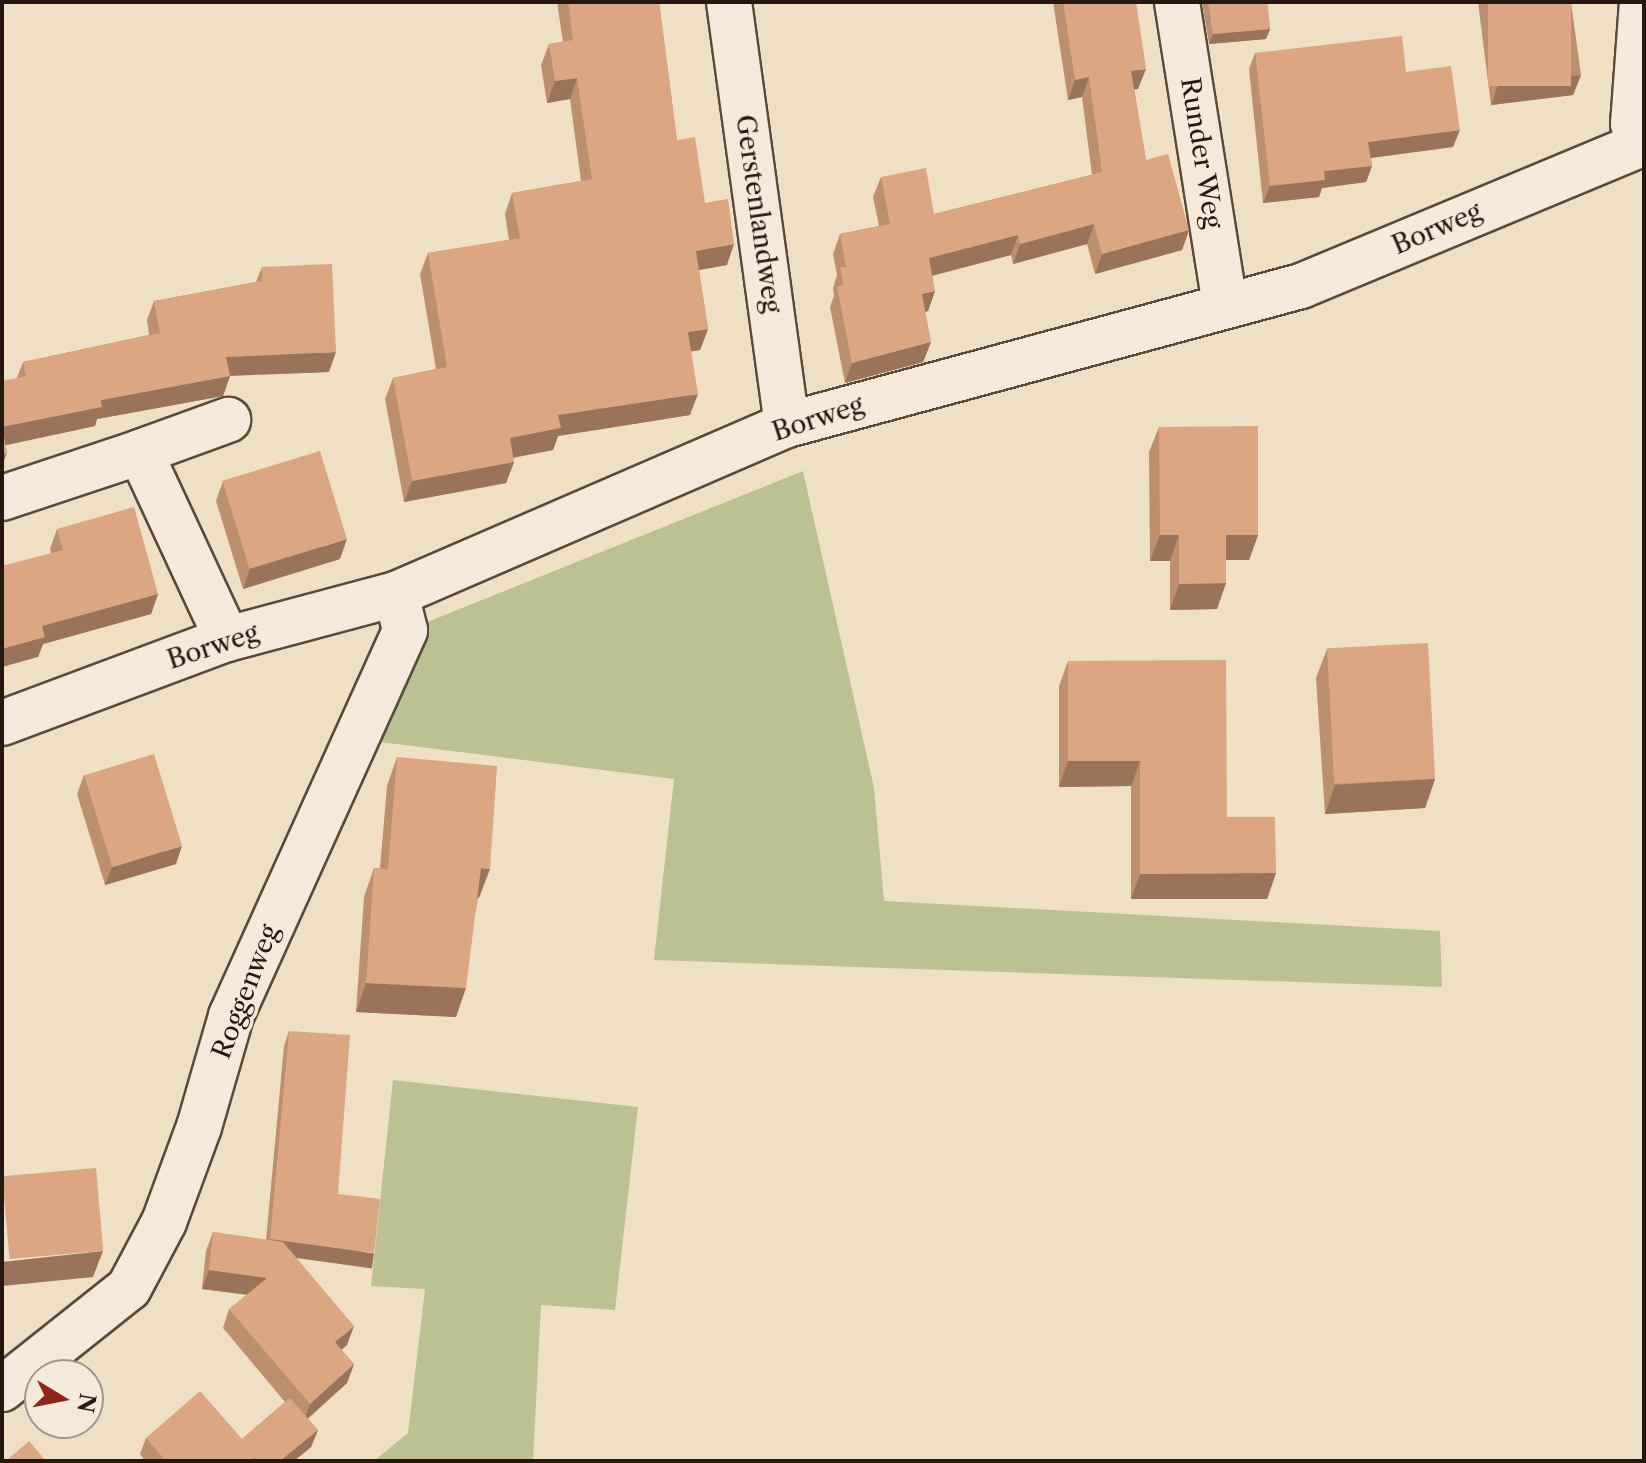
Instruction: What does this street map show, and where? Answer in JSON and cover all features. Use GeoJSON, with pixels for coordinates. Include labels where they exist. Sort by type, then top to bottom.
{"type":"FeatureCollection","features":[{"type":"Feature","properties":{"kind":"street","name":"Gerstenlandweg"},"geometry":{"type":"LineString","coordinates":[[729,2],[787,425]]}},
{"type":"Feature","properties":{"kind":"street","name":"Runder Weg"},"geometry":{"type":"LineString","coordinates":[[1177,2],[1225,305]]}},
{"type":"Feature","properties":{"kind":"street"},"geometry":{"type":"LineString","coordinates":[[1642,2],[1633,124],[1643,143]]}},
{"type":"Feature","properties":{"kind":"street","name":"Borweg"},"geometry":{"type":"LineString","coordinates":[[2,723],[227,639],[396,594],[787,425],[1301,286],[1643,143]]}},
{"type":"Feature","properties":{"kind":"street"},"geometry":{"type":"LineString","coordinates":[[2,498],[228,420]]}},
{"type":"Feature","properties":{"kind":"street"},"geometry":{"type":"LineString","coordinates":[[140,452],[227,639]]}},
{"type":"Feature","properties":{"kind":"street","name":"Roggenweg"},"geometry":{"type":"LineString","coordinates":[[2,1389],[129,1288],[164,1222],[199,1127],[231,1016],[405,630],[396,594]]}},
{"type":"Feature","properties":{"kind":"green space"},"geometry":{"type":"Polygon","coordinates":[[[803,471],[874,788],[884,901],[1440,931],[1442,987],[654,960],[674,779],[380,742],[425,623],[803,471]]]}},
{"type":"Feature","properties":{"kind":"green space"},"geometry":{"type":"Polygon","coordinates":[[[393,1080],[638,1107],[615,1310],[541,1305],[533,1461],[374,1461],[408,1433],[425,1289],[371,1286],[393,1080]]]}},
{"type":"Feature","properties":{"kind":"building"},"geometry":{"type":"Polygon","coordinates":[[[568,2],[659,2],[677,140],[695,137],[705,203],[728,199],[734,244],[696,251],[708,329],[688,332],[698,394],[558,415],[561,428],[510,438],[514,462],[412,481],[393,378],[447,367],[428,253],[520,238],[512,193],[592,179],[577,78],[555,81],[549,44],[573,40],[568,2]]]}},
{"type":"Feature","properties":{"kind":"building"},"geometry":{"type":"Polygon","coordinates":[[[1063,2],[1136,2],[1146,69],[1131,71],[1146,160],[1168,154],[1189,230],[1102,254],[1094,224],[1020,244],[1018,235],[929,258],[935,291],[922,294],[931,342],[852,363],[837,287],[843,285],[840,267],[846,267],[840,234],[890,224],[881,177],[926,168],[934,214],[1102,172],[1089,77],[1075,80],[1063,2]]]}},
{"type":"Feature","properties":{"kind":"building"},"geometry":{"type":"Polygon","coordinates":[[[1208,2],[1267,2],[1270,29],[1213,34],[1208,2]]]}},
{"type":"Feature","properties":{"kind":"building"},"geometry":{"type":"Polygon","coordinates":[[[1488,2],[1571,2],[1571,86],[1488,86],[1488,2]]]}},
{"type":"Feature","properties":{"kind":"building"},"geometry":{"type":"Polygon","coordinates":[[[1402,36],[1406,72],[1451,66],[1460,130],[1368,142],[1372,166],[1324,171],[1325,180],[1270,186],[1255,53],[1402,36]]]}},
{"type":"Feature","properties":{"kind":"building"},"geometry":{"type":"Polygon","coordinates":[[[332,264],[336,352],[226,357],[230,376],[101,400],[102,407],[2,427],[2,381],[26,376],[23,362],[160,333],[154,301],[262,281],[262,267],[332,264]]]}},
{"type":"Feature","properties":{"kind":"building"},"geometry":{"type":"Polygon","coordinates":[[[1258,426],[1258,535],[1226,535],[1226,583],[1179,584],[1179,535],[1160,535],[1159,427],[1258,426]]]}},
{"type":"Feature","properties":{"kind":"building"},"geometry":{"type":"Polygon","coordinates":[[[2,427],[7,452],[2,456],[2,427]]]}},
{"type":"Feature","properties":{"kind":"building"},"geometry":{"type":"Polygon","coordinates":[[[320,451],[347,539],[249,569],[222,481],[320,451]]]}},
{"type":"Feature","properties":{"kind":"building"},"geometry":{"type":"Polygon","coordinates":[[[134,507],[158,594],[42,626],[45,637],[2,649],[2,566],[63,550],[57,529],[134,507]]]}},
{"type":"Feature","properties":{"kind":"building"},"geometry":{"type":"Polygon","coordinates":[[[1428,643],[1435,779],[1334,784],[1327,648],[1428,643]]]}},
{"type":"Feature","properties":{"kind":"building"},"geometry":{"type":"Polygon","coordinates":[[[1226,660],[1227,817],[1275,817],[1276,873],[1140,874],[1140,761],[1068,761],[1068,661],[1226,660]]]}},
{"type":"Feature","properties":{"kind":"building"},"geometry":{"type":"Polygon","coordinates":[[[154,754],[182,846],[112,867],[84,775],[154,754]]]}},
{"type":"Feature","properties":{"kind":"building"},"geometry":{"type":"Polygon","coordinates":[[[397,757],[497,766],[490,869],[481,868],[466,988],[366,983],[374,868],[388,869],[397,757]]]}},
{"type":"Feature","properties":{"kind":"building"},"geometry":{"type":"Polygon","coordinates":[[[289,1031],[350,1035],[338,1194],[380,1199],[374,1253],[270,1239],[289,1031]]]}},
{"type":"Feature","properties":{"kind":"building"},"geometry":{"type":"Polygon","coordinates":[[[96,1168],[103,1251],[10,1259],[2,1176],[96,1168]]]}},
{"type":"Feature","properties":{"kind":"building"},"geometry":{"type":"Polygon","coordinates":[[[213,1232],[283,1242],[354,1326],[335,1342],[354,1364],[310,1404],[229,1309],[267,1278],[209,1270],[213,1232]]]}},
{"type":"Feature","properties":{"kind":"building"},"geometry":{"type":"Polygon","coordinates":[[[200,1391],[242,1439],[290,1398],[318,1430],[280,1461],[258,1461],[255,1457],[250,1461],[166,1461],[146,1438],[200,1391]]]}},
{"type":"Feature","properties":{"kind":"building"},"geometry":{"type":"Polygon","coordinates":[[[29,1441],[46,1461],[6,1461],[29,1441]]]}}]}
